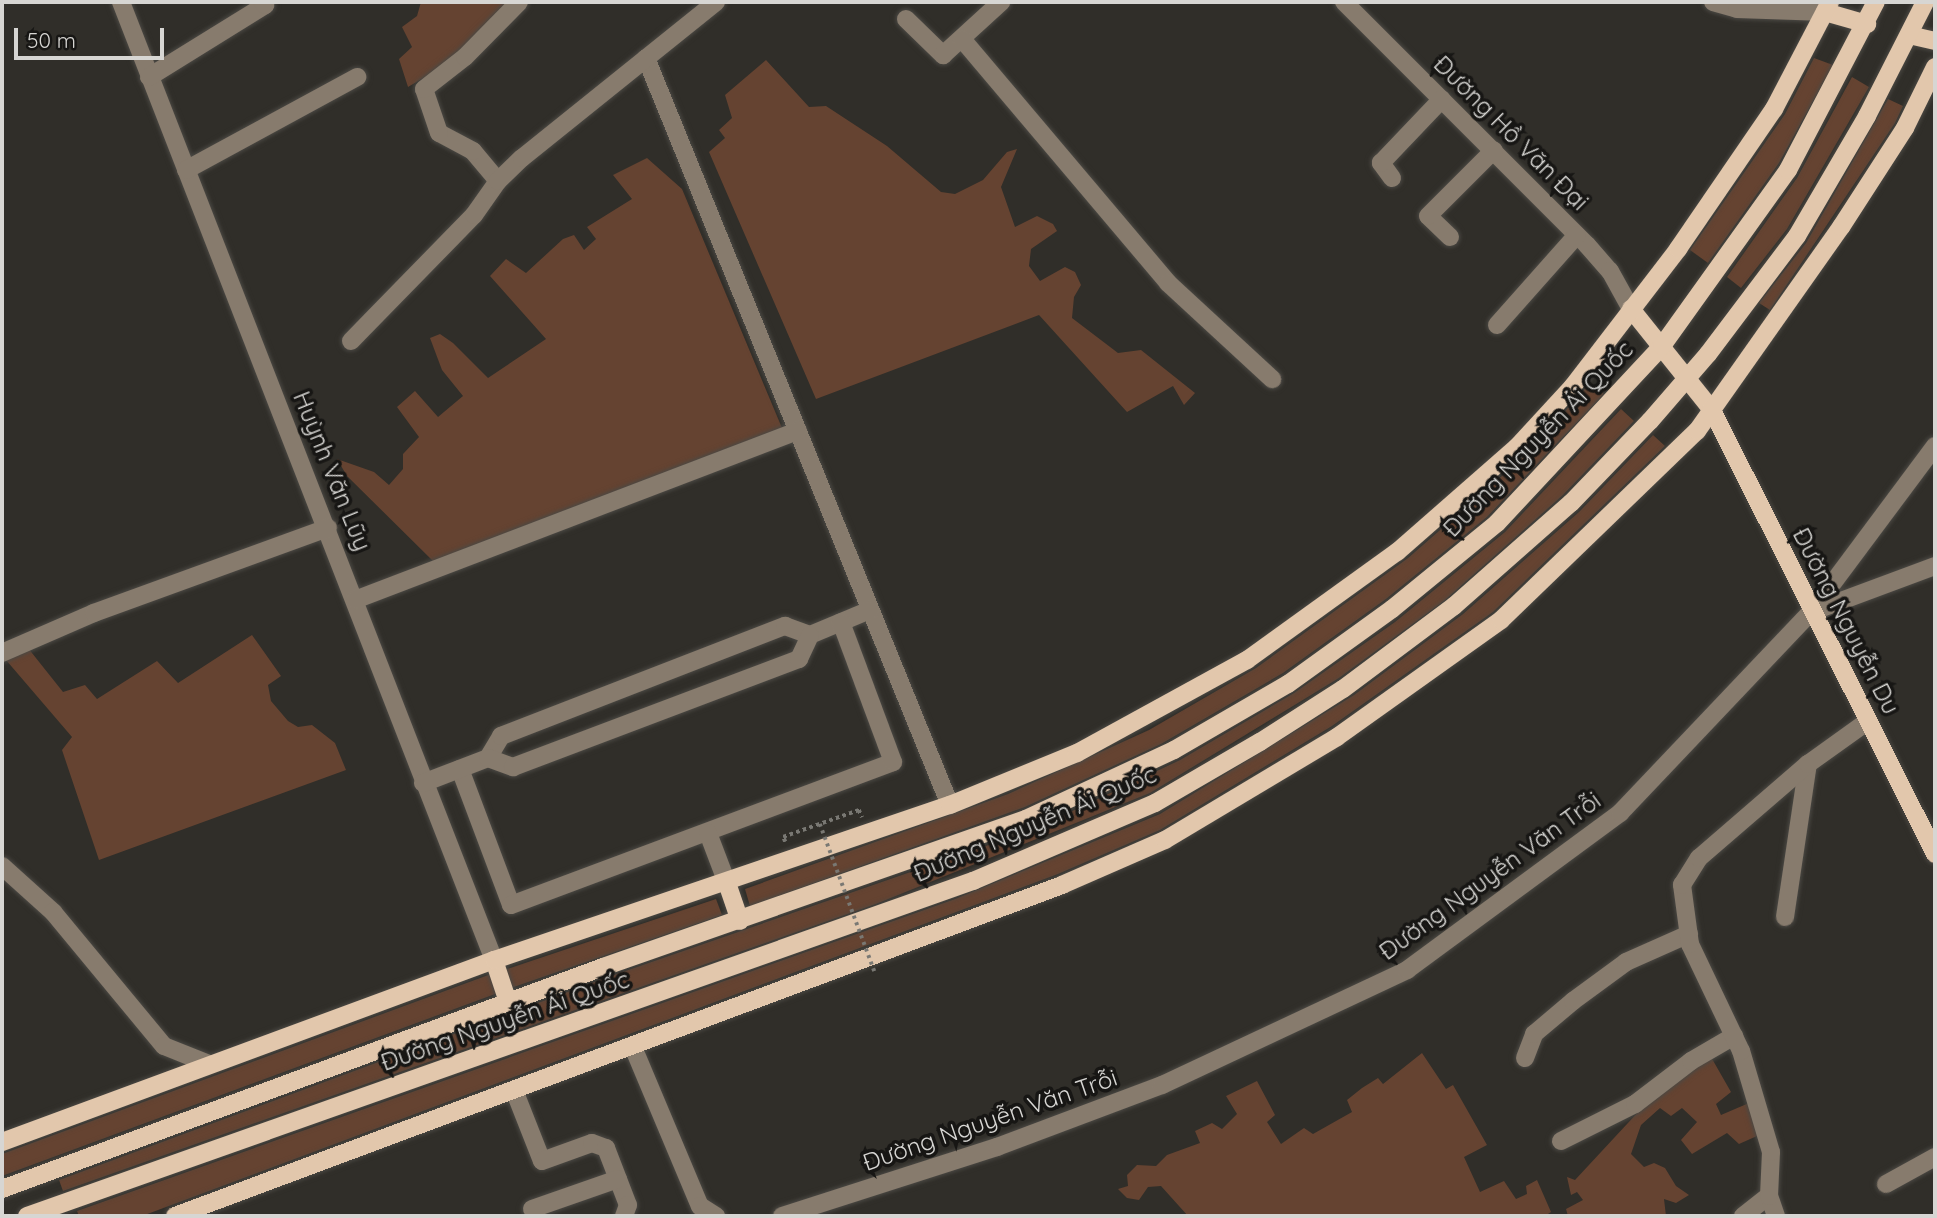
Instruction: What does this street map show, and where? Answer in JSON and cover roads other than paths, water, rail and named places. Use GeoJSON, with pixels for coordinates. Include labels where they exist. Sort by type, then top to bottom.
{"type":"FeatureCollection","features":[{"type":"Feature","properties":{"kind":"main road","name":"Đường Nguyễn Ái Quốc"},"geometry":{"type":"LineString","coordinates":[[2,1189],[508,1002],[1026,820],[1174,750],[1288,684],[1392,609],[1497,523],[1662,346],[1788,170],[1867,24],[1876,2]]}},
{"type":"Feature","properties":{"kind":"main road","name":"Đường Nguyễn Ái Quốc"},"geometry":{"type":"LineString","coordinates":[[27,1216],[52,1212],[973,881],[1155,803],[1343,689],[1454,606],[1571,503],[1689,376],[1797,236],[1925,2]]}},
{"type":"Feature","properties":{"kind":"main road"},"geometry":{"type":"LineString","coordinates":[[1822,8],[1867,24]]}},
{"type":"Feature","properties":{"kind":"main road","name":"Đường Nguyễn Ái Quốc"},"geometry":{"type":"LineString","coordinates":[[2,1142],[494,960],[950,805],[1141,721],[1323,609],[1397,552],[1517,447],[1573,386],[1774,109],[1822,8]]}},
{"type":"Feature","properties":{"kind":"main road"},"geometry":{"type":"LineString","coordinates":[[1909,35],[1935,41]]}},
{"type":"Feature","properties":{"kind":"main road"},"geometry":{"type":"LineString","coordinates":[[175,1216],[208,1211],[514,1090],[1062,885],[1165,840],[1337,737],[1501,620],[1636,492],[1712,410],[1841,227],[1905,128],[1935,67]]}},
{"type":"Feature","properties":{"kind":"main road","name":"Đường Nguyễn Du"},"geometry":{"type":"LineString","coordinates":[[1631,309],[1689,376],[1712,410],[1935,854]]}},
{"type":"Feature","properties":{"kind":"main road"},"geometry":{"type":"LineString","coordinates":[[727,883],[740,921]]}},
{"type":"Feature","properties":{"kind":"main road"},"geometry":{"type":"LineString","coordinates":[[494,960],[508,1002]]}},
{"type":"Feature","properties":{"kind":"main road"},"geometry":{"type":"LineString","coordinates":[[39,1175],[52,1212]]}},
{"type":"Feature","properties":{"kind":"street","name":"Huỳnh Văn Lũy"},"geometry":{"type":"LineString","coordinates":[[121,2],[494,960]]}},
{"type":"Feature","properties":{"kind":"street"},"geometry":{"type":"LineString","coordinates":[[498,181],[472,151],[439,134],[424,89],[465,57],[519,2]]}},
{"type":"Feature","properties":{"kind":"street"},"geometry":{"type":"LineString","coordinates":[[351,341],[474,215],[498,181],[716,2]]}},
{"type":"Feature","properties":{"kind":"street"},"geometry":{"type":"LineString","coordinates":[[906,19],[940,56],[1001,2]]}},
{"type":"Feature","properties":{"kind":"street","name":"Đường Hồ Văn Đại"},"geometry":{"type":"LineString","coordinates":[[1344,2],[1577,235],[1610,271],[1631,309]]}},
{"type":"Feature","properties":{"kind":"street"},"geometry":{"type":"LineString","coordinates":[[1713,2],[1738,9],[1822,8]]}},
{"type":"Feature","properties":{"kind":"street"},"geometry":{"type":"LineString","coordinates":[[149,76],[266,3]]}},
{"type":"Feature","properties":{"kind":"street"},"geometry":{"type":"LineString","coordinates":[[962,39],[1168,283],[1272,379]]}},
{"type":"Feature","properties":{"kind":"street"},"geometry":{"type":"LineString","coordinates":[[646,58],[950,805]]}},
{"type":"Feature","properties":{"kind":"street"},"geometry":{"type":"LineString","coordinates":[[186,170],[357,77]]}},
{"type":"Feature","properties":{"kind":"street"},"geometry":{"type":"LineString","coordinates":[[1392,178],[1381,163],[1443,99]]}},
{"type":"Feature","properties":{"kind":"street"},"geometry":{"type":"LineString","coordinates":[[1450,237],[1428,216],[1494,150]]}},
{"type":"Feature","properties":{"kind":"street"},"geometry":{"type":"LineString","coordinates":[[1497,325],[1577,235]]}},
{"type":"Feature","properties":{"kind":"street"},"geometry":{"type":"LineString","coordinates":[[355,600],[798,431]]}},
{"type":"Feature","properties":{"kind":"street","name":"Đường Nguyễn Văn Trỗi"},"geometry":{"type":"LineString","coordinates":[[782,1216],[997,1146],[1162,1085],[1407,970],[1620,813],[1812,611],[1935,446]]}},
{"type":"Feature","properties":{"kind":"street"},"geometry":{"type":"LineString","coordinates":[[2,653],[107,608],[328,528]]}},
{"type":"Feature","properties":{"kind":"street"},"geometry":{"type":"LineString","coordinates":[[1812,611],[1935,566]]}},
{"type":"Feature","properties":{"kind":"street"},"geometry":{"type":"LineString","coordinates":[[424,783],[488,758],[500,736],[785,626],[810,635],[870,610]]}},
{"type":"Feature","properties":{"kind":"street"},"geometry":{"type":"LineString","coordinates":[[460,769],[511,905],[894,762],[841,622]]}},
{"type":"Feature","properties":{"kind":"street"},"geometry":{"type":"LineString","coordinates":[[488,758],[513,767],[799,659],[810,635]]}},
{"type":"Feature","properties":{"kind":"street"},"geometry":{"type":"LineString","coordinates":[[1776,1216],[1769,1196],[1771,1152],[1734,1036],[1689,934],[1682,885],[1699,858],[1808,764],[1868,721]]}},
{"type":"Feature","properties":{"kind":"street"},"geometry":{"type":"LineString","coordinates":[[1785,917],[1808,764]]}},
{"type":"Feature","properties":{"kind":"street"},"geometry":{"type":"LineString","coordinates":[[708,833],[727,883]]}},
{"type":"Feature","properties":{"kind":"street"},"geometry":{"type":"LineString","coordinates":[[2,866],[52,912],[165,1048],[209,1064]]}},
{"type":"Feature","properties":{"kind":"street"},"geometry":{"type":"LineString","coordinates":[[1525,1058],[1534,1034],[1573,1001],[1626,962],[1689,934]]}},
{"type":"Feature","properties":{"kind":"street"},"geometry":{"type":"LineString","coordinates":[[1562,1140],[1634,1104],[1691,1061],[1734,1036]]}},
{"type":"Feature","properties":{"kind":"street"},"geometry":{"type":"LineString","coordinates":[[633,1047],[700,1206],[716,1216]]}},
{"type":"Feature","properties":{"kind":"street"},"geometry":{"type":"LineString","coordinates":[[514,1090],[542,1161],[592,1143],[606,1148],[629,1214]]}},
{"type":"Feature","properties":{"kind":"street"},"geometry":{"type":"LineString","coordinates":[[1886,1184],[1935,1157]]}},
{"type":"Feature","properties":{"kind":"street"},"geometry":{"type":"LineString","coordinates":[[532,1209],[618,1180]]}},
{"type":"Feature","properties":{"kind":"street"},"geometry":{"type":"LineString","coordinates":[[1743,1216],[1769,1196]]}}]}
